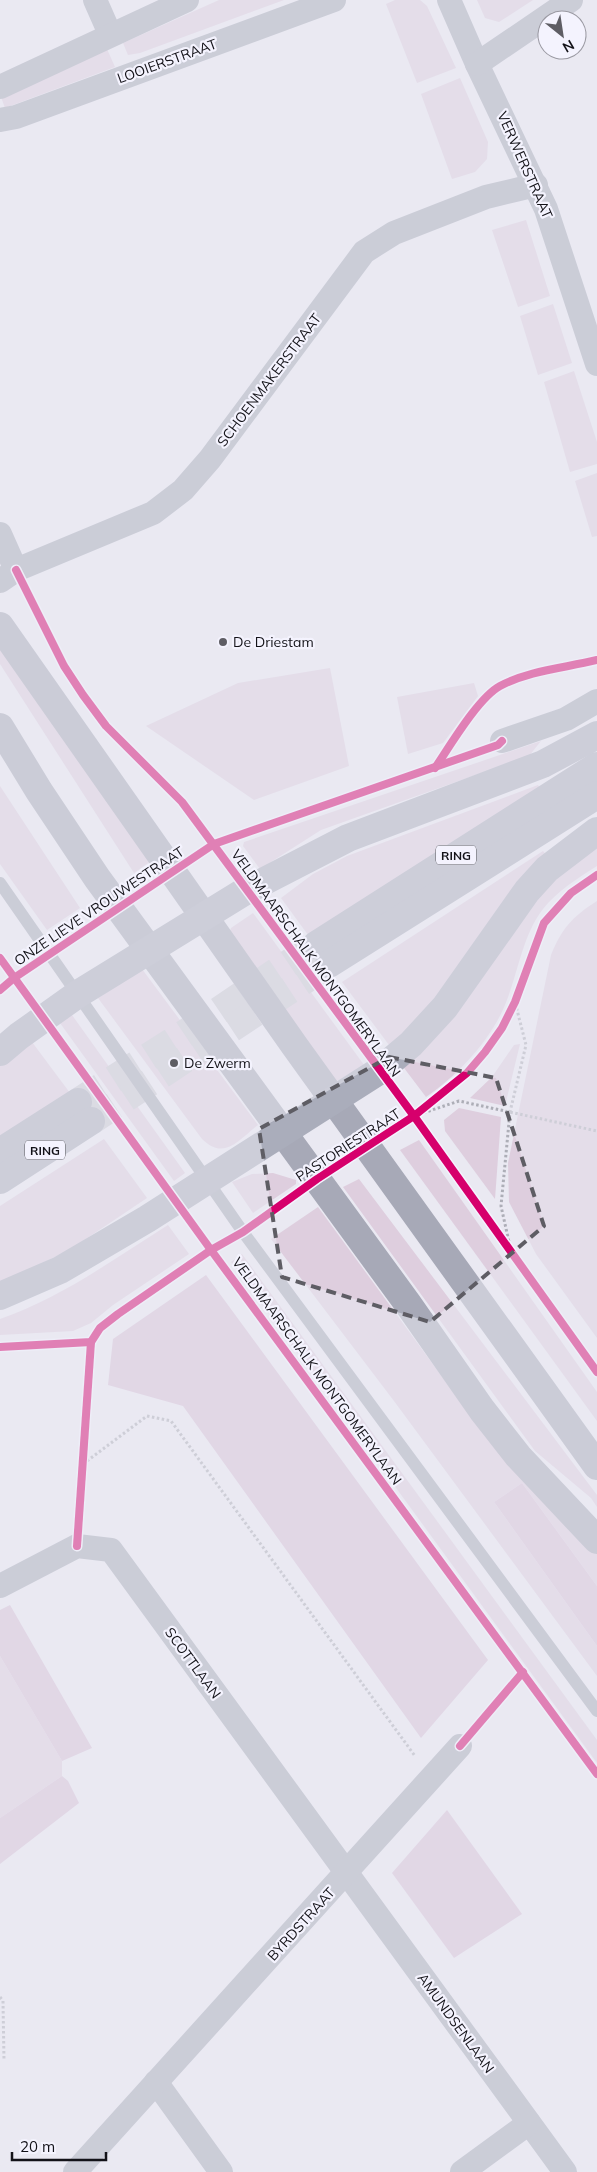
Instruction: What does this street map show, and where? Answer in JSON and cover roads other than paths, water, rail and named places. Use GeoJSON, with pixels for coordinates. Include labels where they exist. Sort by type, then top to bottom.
{"type":"FeatureCollection","features":[{"type":"Feature","properties":{"kind":"main road"},"geometry":{"type":"LineString","coordinates":[[0,626],[334,1101],[597,1466]]}},
{"type":"Feature","properties":{"kind":"main road"},"geometry":{"type":"LineString","coordinates":[[0,727],[39,791],[97,878],[408,1304],[482,1410],[518,1456],[597,1540]]}},
{"type":"Feature","properties":{"kind":"main road"},"geometry":{"type":"LineString","coordinates":[[0,1052],[19,1036],[78,994],[247,890],[348,838],[543,764],[597,735]]}},
{"type":"Feature","properties":{"kind":"main road","name":"RING"},"geometry":{"type":"LineString","coordinates":[[597,766],[322,954],[597,795]]}},
{"type":"Feature","properties":{"kind":"main road"},"geometry":{"type":"LineString","coordinates":[[0,1296],[60,1270],[208,1180],[379,1071],[411,1044],[445,1007],[527,891],[547,869],[597,831]]}},
{"type":"Feature","properties":{"kind":"main road","name":"RING"},"geometry":{"type":"LineString","coordinates":[[0,1152],[84,1112],[0,1180]]}},
{"type":"Feature","properties":{"kind":"street"},"geometry":{"type":"LineString","coordinates":[[95,0],[110,34]]}},
{"type":"Feature","properties":{"kind":"street"},"geometry":{"type":"LineString","coordinates":[[0,86],[187,0]]}},
{"type":"Feature","properties":{"kind":"street","name":"LOOIERSTRAAT"},"geometry":{"type":"LineString","coordinates":[[0,120],[16,117],[334,0]]}},
{"type":"Feature","properties":{"kind":"street","name":"VERWERSTRAAT"},"geometry":{"type":"LineString","coordinates":[[449,0],[477,64],[546,209],[597,364]]}},
{"type":"Feature","properties":{"kind":"street"},"geometry":{"type":"LineString","coordinates":[[477,64],[571,0]]}},
{"type":"Feature","properties":{"kind":"street","name":"SCHOENMAKERSTRAAT"},"geometry":{"type":"LineString","coordinates":[[8,576],[153,513],[183,490],[210,459],[364,252],[403,229],[486,197],[536,185]]}},
{"type":"Feature","properties":{"kind":"street"},"geometry":{"type":"LineString","coordinates":[[0,534],[8,576]]}},
{"type":"Feature","properties":{"kind":"street"},"geometry":{"type":"LineString","coordinates":[[502,741],[566,719],[597,701]]}},
{"type":"Feature","properties":{"kind":"street"},"geometry":{"type":"LineString","coordinates":[[543,764],[566,719]]}},
{"type":"Feature","properties":{"kind":"street","name":"SCOTTLAAN"},"geometry":{"type":"LineString","coordinates":[[0,1586],[77,1546],[111,1550],[346,1874]]}},
{"type":"Feature","properties":{"kind":"street","name":"BYRDSTRAAT"},"geometry":{"type":"LineString","coordinates":[[75,2172],[460,1746]]}},
{"type":"Feature","properties":{"kind":"street","name":"AMUNDSENLAAN"},"geometry":{"type":"LineString","coordinates":[[346,1874],[565,2172]]}},
{"type":"Feature","properties":{"kind":"street"},"geometry":{"type":"LineString","coordinates":[[156,2082],[221,2172]]}},
{"type":"Feature","properties":{"kind":"street"},"geometry":{"type":"LineString","coordinates":[[462,2172],[529,2123]]}},
{"type":"Feature","properties":{"kind":"lane","name":"VELDMAARSCHALK MONTGOMERYLAAN"},"geometry":{"type":"LineString","coordinates":[[0,883],[208,1180],[242,1232],[597,1712]]}},
{"type":"Feature","properties":{"kind":"tunnel"},"geometry":{"type":"LineString","coordinates":[[78,1102],[184,1034],[316,945]]}},
{"type":"Feature","properties":{"kind":"tunnel"},"geometry":{"type":"LineString","coordinates":[[91,1121],[329,964]]}},
{"type":"Feature","properties":{"kind":"place","name":"De Driestam"},"geometry":{"type":"Point","coordinates":[223,642]}},
{"type":"Feature","properties":{"kind":"place","name":"De Zwerm"},"geometry":{"type":"Point","coordinates":[174,1063]}}]}
